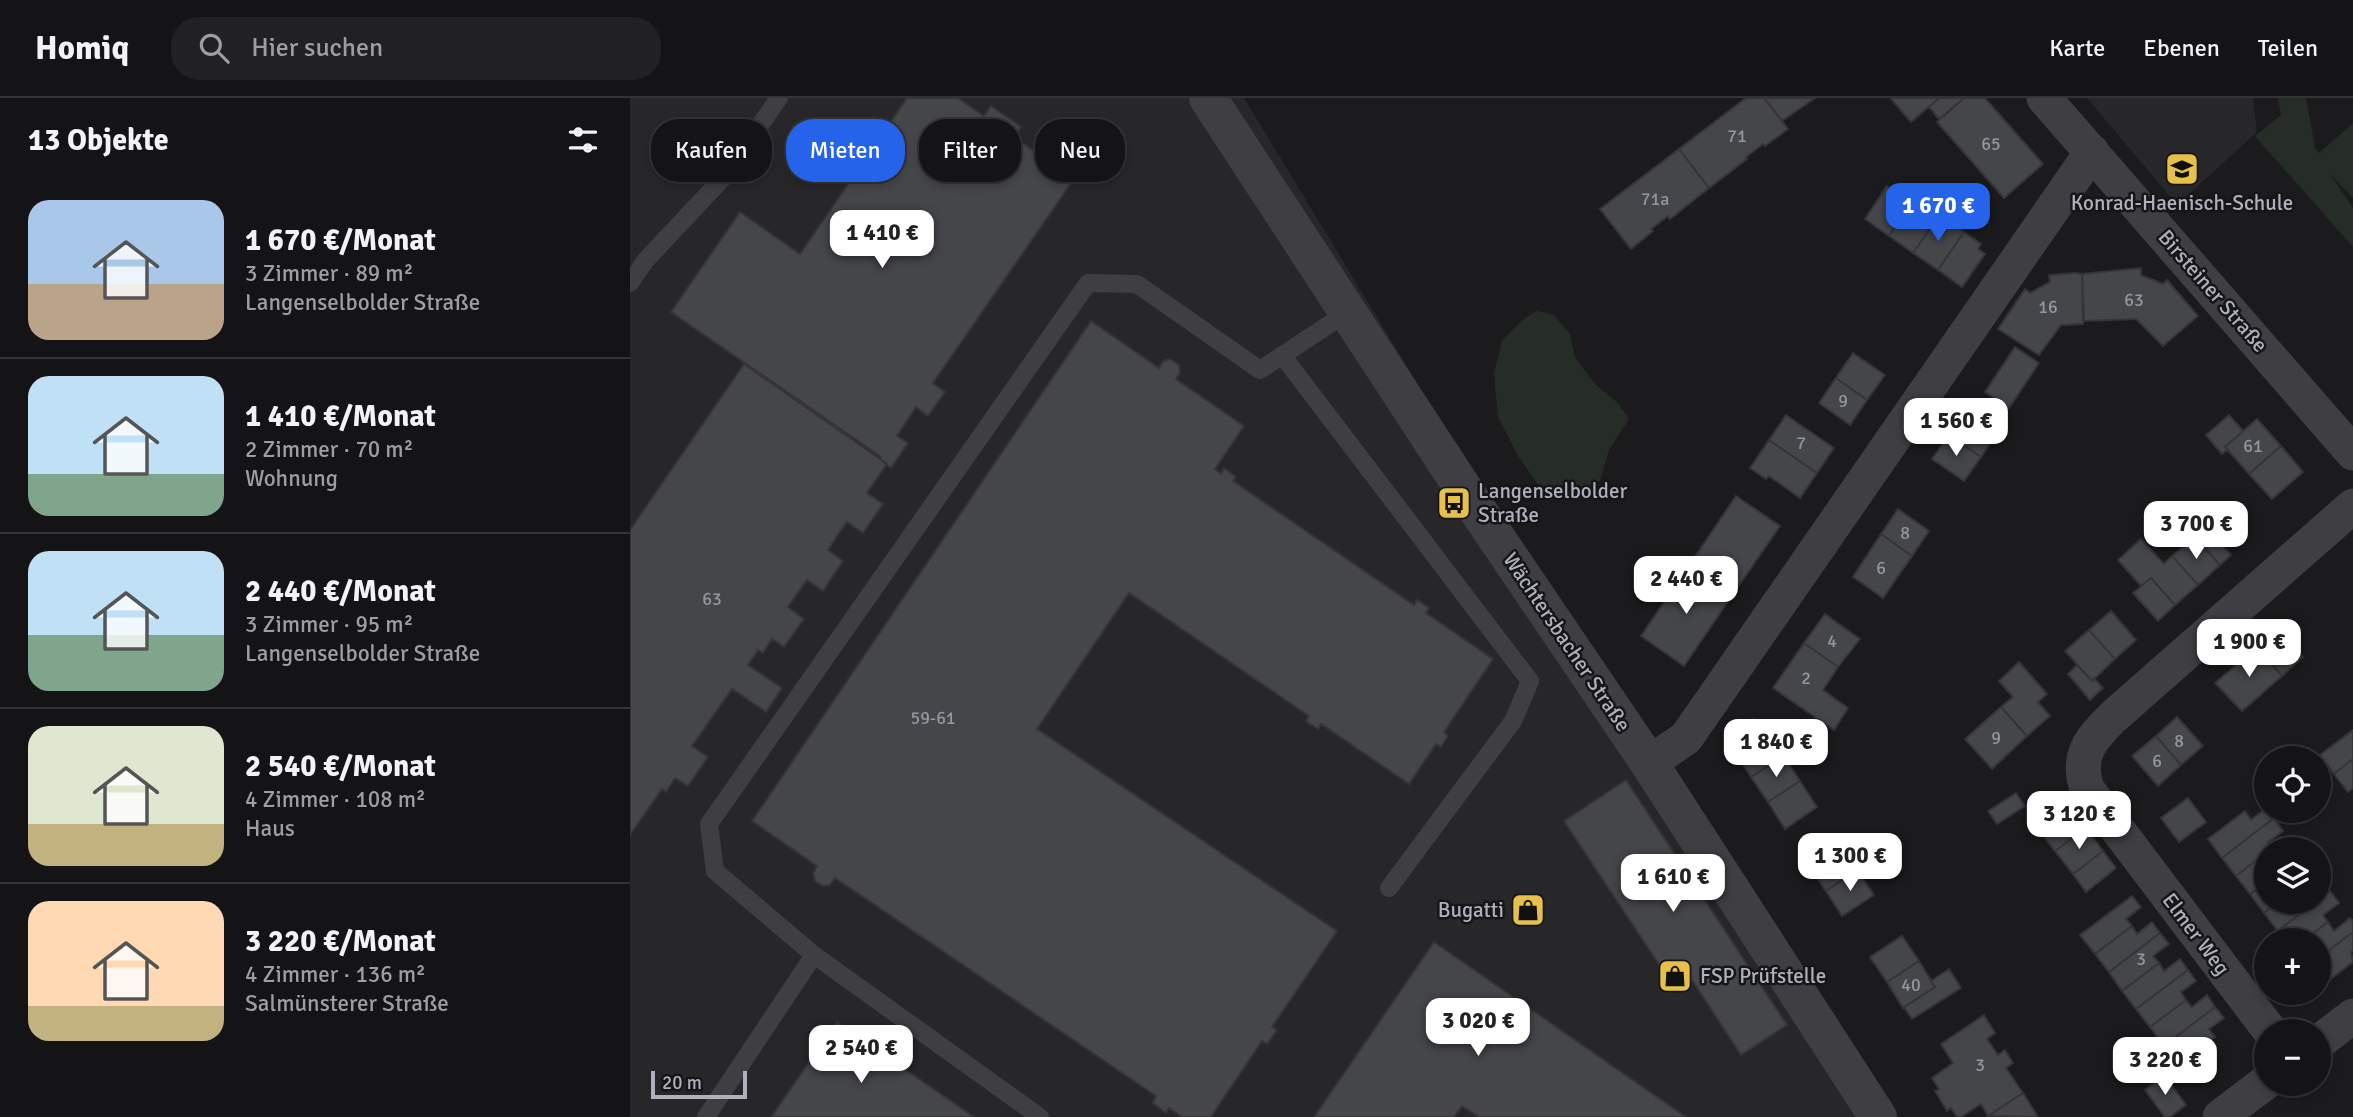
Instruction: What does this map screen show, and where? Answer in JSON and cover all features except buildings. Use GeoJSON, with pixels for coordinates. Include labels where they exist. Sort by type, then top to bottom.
{"type":"FeatureCollection","features":[{"type":"Feature","properties":{"kind":"street","name":"Wächtersbacher Straße"},"geometry":{"type":"LineString","coordinates":[[1208,98],[1466,494],[1649,763],[1878,1117]]}},
{"type":"Feature","properties":{"kind":"street","name":"Birsteiner Straße"},"geometry":{"type":"LineString","coordinates":[[2044,98],[2353,453]]}},
{"type":"Feature","properties":{"kind":"street"},"geometry":{"type":"LineString","coordinates":[[1649,763],[1686,738],[2092,152]]}},
{"type":"Feature","properties":{"kind":"street","name":"Elmer Weg"},"geometry":{"type":"LineString","coordinates":[[2261,1019],[2087,789],[2082,763],[2095,734],[2113,716],[2353,506]]}},
{"type":"Feature","properties":{"kind":"street"},"geometry":{"type":"LineString","coordinates":[[2331,1033],[2353,1016]]}},
{"type":"Feature","properties":{"kind":"street"},"geometry":{"type":"LineString","coordinates":[[2220,1117],[2254,1091]]}},
{"type":"Feature","properties":{"kind":"lane"},"geometry":{"type":"LineString","coordinates":[[630,283],[645,261],[722,179],[779,98]]}},
{"type":"Feature","properties":{"kind":"lane"},"geometry":{"type":"LineString","coordinates":[[1040,1117],[814,955],[715,871],[709,824],[1088,283],[1137,284],[1260,370],[1348,312]]}},
{"type":"Feature","properties":{"kind":"lane"},"geometry":{"type":"LineString","coordinates":[[1282,355],[1530,681],[1513,721],[1389,888]]}},
{"type":"Feature","properties":{"kind":"lane"},"geometry":{"type":"LineString","coordinates":[[706,1117],[814,955]]}},
{"type":"Feature","properties":{"kind":"shaded area"},"geometry":{"type":"Polygon","coordinates":[[[630,98],[1244,98],[1863,1117],[630,1117],[630,98]]]}},
{"type":"Feature","properties":{"kind":"shaded area","name":"Konrad-Haenisch-Schule"},"geometry":{"type":"Polygon","coordinates":[[[2087,98],[2253,98],[2257,132],[2177,205],[2087,98]]]}},
{"type":"Feature","properties":{"kind":"shaded area"},"geometry":{"type":"Polygon","coordinates":[[[2278,98],[2306,98],[2315,148],[2319,153],[2353,123],[2353,198],[2330,174],[2353,208],[2353,247],[2255,136],[2281,115],[2278,98]]]}},
{"type":"Feature","properties":{"kind":"shaded area"},"geometry":{"type":"Polygon","coordinates":[[[1537,311],[1554,315],[1570,334],[1575,357],[1595,384],[1618,403],[1629,419],[1609,450],[1600,480],[1590,492],[1565,497],[1537,483],[1518,456],[1498,417],[1494,373],[1502,341],[1525,318],[1537,311]]]}},
{"type":"Feature","properties":{"kind":"place","name":"Konrad-Haenisch-Schule"},"geometry":{"type":"Point","coordinates":[2182,169]}},
{"type":"Feature","properties":{"kind":"place","name":"Langenselbolder Straße"},"geometry":{"type":"Point","coordinates":[1454,503]}},
{"type":"Feature","properties":{"kind":"place","name":"Bugatti"},"geometry":{"type":"Point","coordinates":[1528,910]}},
{"type":"Feature","properties":{"kind":"place","name":"FSP Prüfstelle"},"geometry":{"type":"Point","coordinates":[1675,976]}}]}
